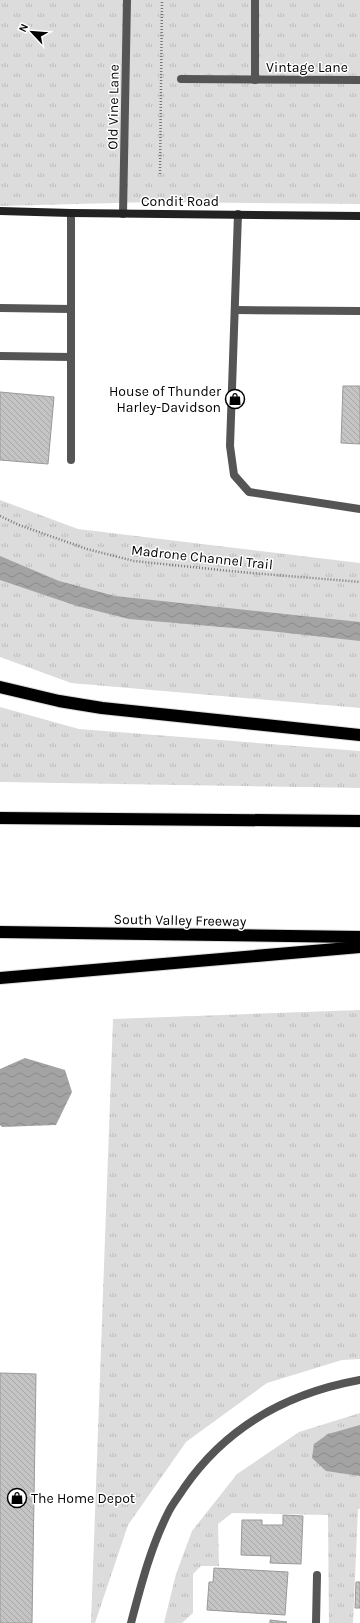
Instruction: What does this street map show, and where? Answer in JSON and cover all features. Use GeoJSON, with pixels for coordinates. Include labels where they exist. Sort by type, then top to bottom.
{"type":"FeatureCollection","features":[{"type":"Feature","properties":{"kind":"highway"},"geometry":{"type":"LineString","coordinates":[[0,687],[59,701],[102,708],[360,735]]}},
{"type":"Feature","properties":{"kind":"highway"},"geometry":{"type":"LineString","coordinates":[[0,818],[360,821]]}},
{"type":"Feature","properties":{"kind":"highway","name":"South Valley Freeway"},"geometry":{"type":"LineString","coordinates":[[0,932],[360,937]]}},
{"type":"Feature","properties":{"kind":"highway"},"geometry":{"type":"LineString","coordinates":[[0,978],[360,947]]}},
{"type":"Feature","properties":{"kind":"street","name":"Old Vine Lane"},"geometry":{"type":"LineString","coordinates":[[123,214],[127,0]]}},
{"type":"Feature","properties":{"kind":"street","name":"Vintage Lane"},"geometry":{"type":"LineString","coordinates":[[255,0],[255,80]]}},
{"type":"Feature","properties":{"kind":"street","name":"Vintage Lane"},"geometry":{"type":"LineString","coordinates":[[181,79],[360,80]]}},
{"type":"Feature","properties":{"kind":"street","name":"Condit Road"},"geometry":{"type":"LineString","coordinates":[[0,210],[123,214],[360,216]]}},
{"type":"Feature","properties":{"kind":"street"},"geometry":{"type":"LineString","coordinates":[[71,213],[71,460]]}},
{"type":"Feature","properties":{"kind":"street"},"geometry":{"type":"LineString","coordinates":[[238,214],[230,446],[234,475],[249,492],[360,509]]}},
{"type":"Feature","properties":{"kind":"street"},"geometry":{"type":"LineString","coordinates":[[0,308],[71,309]]}},
{"type":"Feature","properties":{"kind":"street"},"geometry":{"type":"LineString","coordinates":[[235,310],[360,311]]}},
{"type":"Feature","properties":{"kind":"street"},"geometry":{"type":"LineString","coordinates":[[0,356],[71,357]]}},
{"type":"Feature","properties":{"kind":"street"},"geometry":{"type":"LineString","coordinates":[[131,1623],[152,1551],[170,1510],[194,1474],[204,1463],[224,1443],[259,1416],[295,1398],[333,1385],[360,1380]]}},
{"type":"Feature","properties":{"kind":"street"},"geometry":{"type":"LineString","coordinates":[[316,1623],[317,1575]]}},
{"type":"Feature","properties":{"kind":"path"},"geometry":{"type":"LineString","coordinates":[[160,174],[162,0]]}},
{"type":"Feature","properties":{"kind":"path","name":"Madrone Channel Trail"},"geometry":{"type":"LineString","coordinates":[[0,516],[19,525],[87,548],[134,561],[360,582]]}},
{"type":"Feature","properties":{"kind":"green space"},"geometry":{"type":"Polygon","coordinates":[[[0,0],[360,0],[360,204],[152,202],[0,206],[0,0]]]}},
{"type":"Feature","properties":{"kind":"green space"},"geometry":{"type":"Polygon","coordinates":[[[0,500],[78,529],[360,563],[360,708],[71,683],[0,657],[0,500]]]}},
{"type":"Feature","properties":{"kind":"green space"},"geometry":{"type":"Polygon","coordinates":[[[0,707],[79,729],[360,751],[360,788],[0,782],[0,707]]]}},
{"type":"Feature","properties":{"kind":"green space"},"geometry":{"type":"Polygon","coordinates":[[[360,1010],[360,1359],[342,1360],[267,1383],[186,1442],[128,1525],[95,1623],[91,1623],[113,1019],[360,1010]]]}},
{"type":"Feature","properties":{"kind":"green space"},"geometry":{"type":"Polygon","coordinates":[[[360,1413],[360,1509],[358,1509],[353,1623],[329,1623],[328,1515],[232,1513],[218,1524],[219,1566],[201,1566],[193,1574],[193,1613],[182,1623],[164,1623],[176,1574],[192,1531],[237,1474],[299,1432],[360,1413]]]}},
{"type":"Feature","properties":{"kind":"water"},"geometry":{"type":"Polygon","coordinates":[[[0,556],[59,581],[115,596],[360,622],[360,641],[269,631],[129,619],[77,606],[0,580],[0,556]]]}},
{"type":"Feature","properties":{"kind":"water"},"geometry":{"type":"Polygon","coordinates":[[[25,1058],[65,1070],[72,1092],[56,1125],[2,1127],[0,1125],[0,1069],[25,1058]]]}},
{"type":"Feature","properties":{"kind":"water"},"geometry":{"type":"Polygon","coordinates":[[[360,1425],[360,1476],[326,1471],[312,1458],[314,1444],[328,1434],[360,1425]]]}},
{"type":"Feature","properties":{"kind":"building"},"geometry":{"type":"Polygon","coordinates":[[[343,386],[360,386],[360,444],[341,443],[343,386]]]}},
{"type":"Feature","properties":{"kind":"building"},"geometry":{"type":"Polygon","coordinates":[[[0,392],[54,397],[48,464],[0,460],[0,392]]]}},
{"type":"Feature","properties":{"kind":"building","name":"The Home Depot"},"geometry":{"type":"Polygon","coordinates":[[[0,1373],[36,1374],[32,1623],[0,1623],[0,1373]]]}},
{"type":"Feature","properties":{"kind":"building"},"geometry":{"type":"Polygon","coordinates":[[[283,1515],[303,1516],[301,1564],[270,1563],[271,1556],[241,1555],[242,1520],[262,1520],[262,1525],[283,1525],[283,1515]]]}},
{"type":"Feature","properties":{"kind":"building"},"geometry":{"type":"Polygon","coordinates":[[[214,1568],[288,1572],[285,1615],[207,1610],[209,1582],[213,1582],[214,1568]]]}},
{"type":"Feature","properties":{"kind":"building"},"geometry":{"type":"Polygon","coordinates":[[[356,1582],[360,1582],[360,1608],[355,1608],[356,1582]]]}},
{"type":"Feature","properties":{"kind":"building"},"geometry":{"type":"Polygon","coordinates":[[[270,1620],[287,1622],[270,1623],[270,1620]]]}},
{"type":"Feature","properties":{"kind":"place","name":"House of Thunder Harley-Davidson"},"geometry":{"type":"Point","coordinates":[235,399]}},
{"type":"Feature","properties":{"kind":"place","name":"The Home Depot"},"geometry":{"type":"Point","coordinates":[17,1498]}}]}
